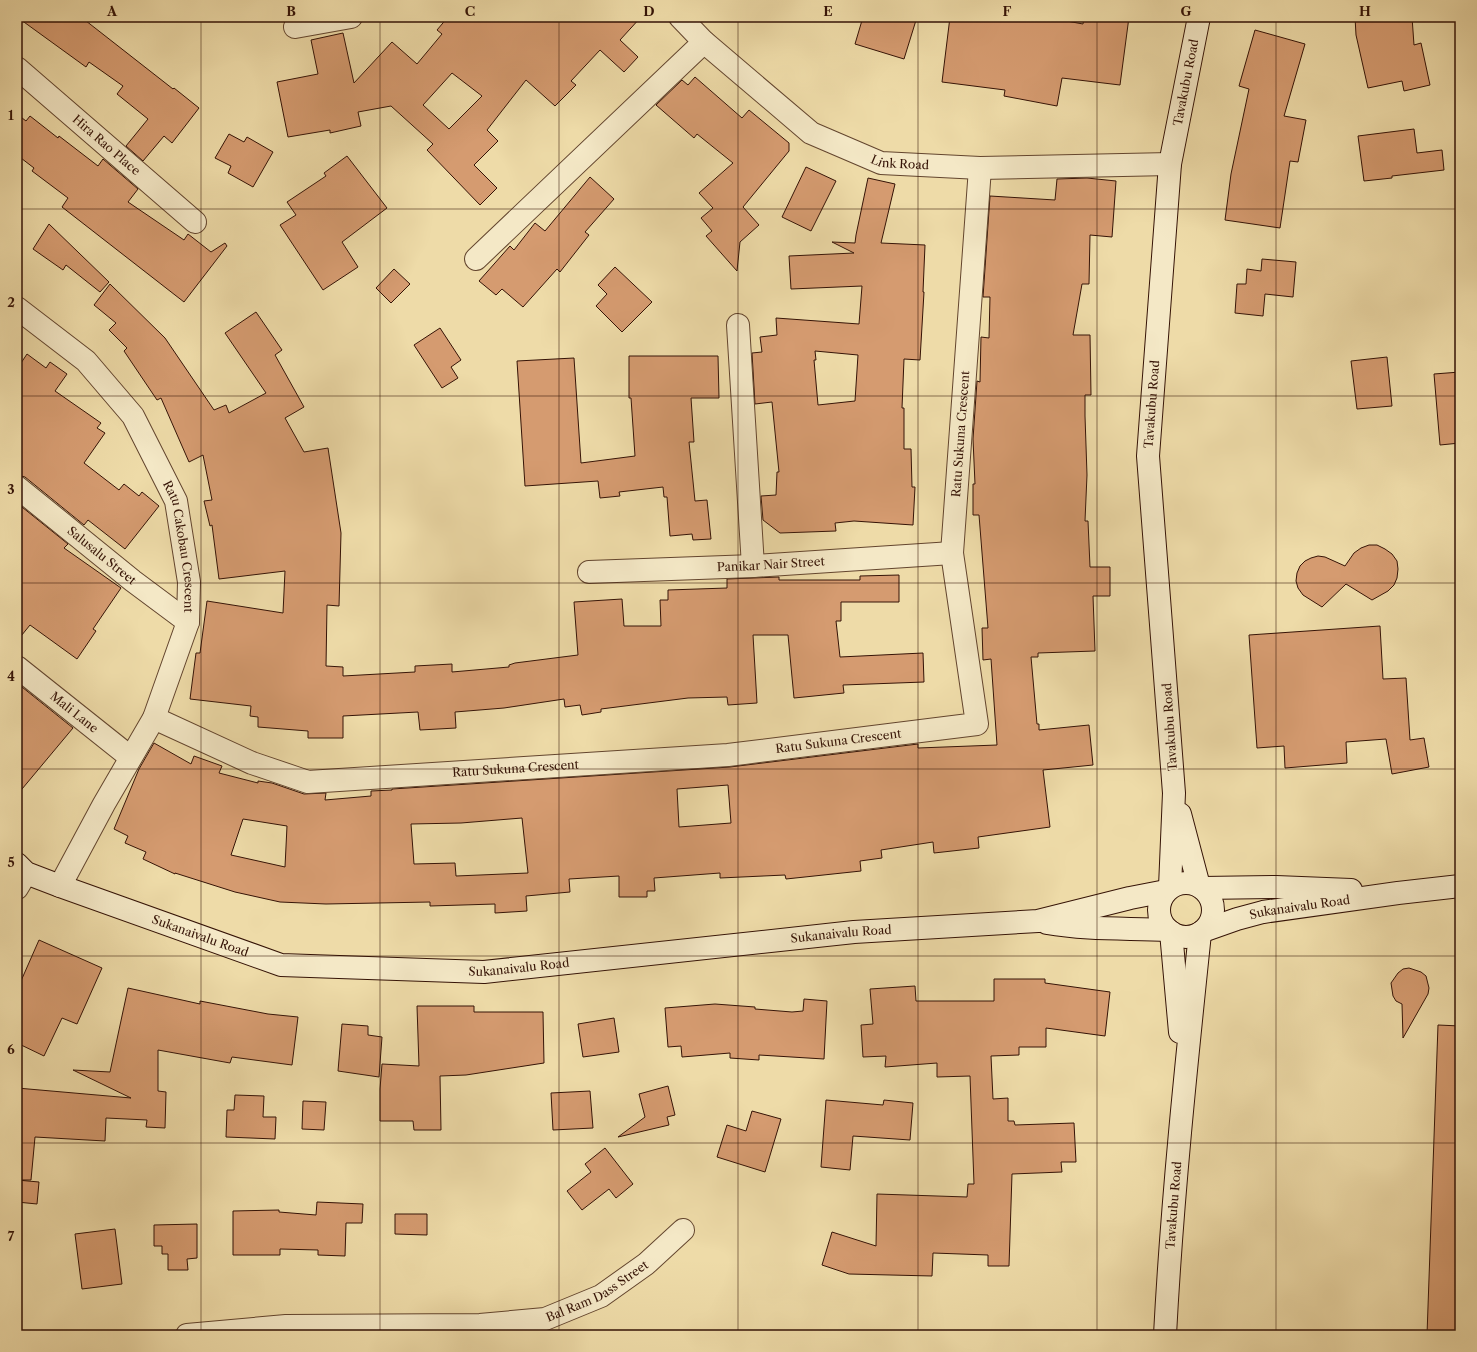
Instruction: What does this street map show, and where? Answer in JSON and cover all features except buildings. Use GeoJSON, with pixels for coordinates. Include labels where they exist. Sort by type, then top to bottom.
{"type":"FeatureCollection","features":[{"type":"Feature","properties":{"kind":"street"},"geometry":{"type":"LineString","coordinates":[[295,27],[351,17]]}},
{"type":"Feature","properties":{"kind":"street","name":"Link Road"},"geometry":{"type":"LineString","coordinates":[[680,17],[704,42],[811,133],[882,163],[980,168],[1170,164]]}},
{"type":"Feature","properties":{"kind":"street","name":"Tavakubu Road"},"geometry":{"type":"LineString","coordinates":[[1168,889],[1174,793],[1148,456],[1170,164],[1199,17]]}},
{"type":"Feature","properties":{"kind":"street"},"geometry":{"type":"LineString","coordinates":[[476,259],[704,42]]}},
{"type":"Feature","properties":{"kind":"street","name":"Hira Rao Place"},"geometry":{"type":"LineString","coordinates":[[17,68],[196,222]]}},
{"type":"Feature","properties":{"kind":"street","name":"Ratu Sukuna Crescent"},"geometry":{"type":"LineString","coordinates":[[154,718],[252,763],[308,782],[728,755],[977,724],[952,553],[980,168]]}},
{"type":"Feature","properties":{"kind":"street","name":"Ratu Cakobau Crescent"},"geometry":{"type":"LineString","coordinates":[[17,308],[86,361],[133,416],[176,501],[189,582],[188,622],[154,718],[130,758],[60,886]]}},
{"type":"Feature","properties":{"kind":"street"},"geometry":{"type":"LineString","coordinates":[[738,325],[754,566]]}},
{"type":"Feature","properties":{"kind":"street","name":"Salusalu Street"},"geometry":{"type":"LineString","coordinates":[[17,487],[133,581],[188,622]]}},
{"type":"Feature","properties":{"kind":"street","name":"Panikar Nair Street"},"geometry":{"type":"LineString","coordinates":[[589,572],[754,566],[952,553]]}},
{"type":"Feature","properties":{"kind":"street","name":"Mali Lane"},"geometry":{"type":"LineString","coordinates":[[17,667],[130,758]]}},
{"type":"Feature","properties":{"kind":"street","name":"Tavakubu Road"},"geometry":{"type":"LineString","coordinates":[[1174,793],[1200,887]]}},
{"type":"Feature","properties":{"kind":"street","name":"Sukanaivalu Road"},"geometry":{"type":"LineString","coordinates":[[20,875],[60,886],[281,965],[484,972],[854,932],[1038,921],[1168,889]]}},
{"type":"Feature","properties":{"kind":"street"},"geometry":{"type":"LineString","coordinates":[[1187,882],[1200,887],[1209,895],[1213,904],[1213,914],[1210,924],[1202,932],[1192,937],[1182,937],[1169,931],[1161,921],[1159,911],[1160,900],[1168,889],[1178,884],[1187,882]]}},
{"type":"Feature","properties":{"kind":"street","name":"Sukanaivalu Road"},"geometry":{"type":"LineString","coordinates":[[1202,932],[1236,918],[1263,912],[1460,886]]}},
{"type":"Feature","properties":{"kind":"street","name":"Sukanaivalu Road"},"geometry":{"type":"LineString","coordinates":[[1200,887],[1312,888],[1398,894]]}},
{"type":"Feature","properties":{"kind":"street","name":"Sukanaivalu Road"},"geometry":{"type":"LineString","coordinates":[[1038,921],[1073,927],[1169,931]]}},
{"type":"Feature","properties":{"kind":"street","name":"Tavakubu Road"},"geometry":{"type":"LineString","coordinates":[[1169,931],[1184,1077]]}},
{"type":"Feature","properties":{"kind":"street","name":"Tavakubu Road"},"geometry":{"type":"LineString","coordinates":[[1165,1335],[1184,1077],[1202,932]]}},
{"type":"Feature","properties":{"kind":"street","name":"Bal Ram Dass Street"},"geometry":{"type":"LineString","coordinates":[[188,1335],[286,1326],[480,1325],[545,1319],[600,1296],[646,1264],[682,1230]]}}]}
